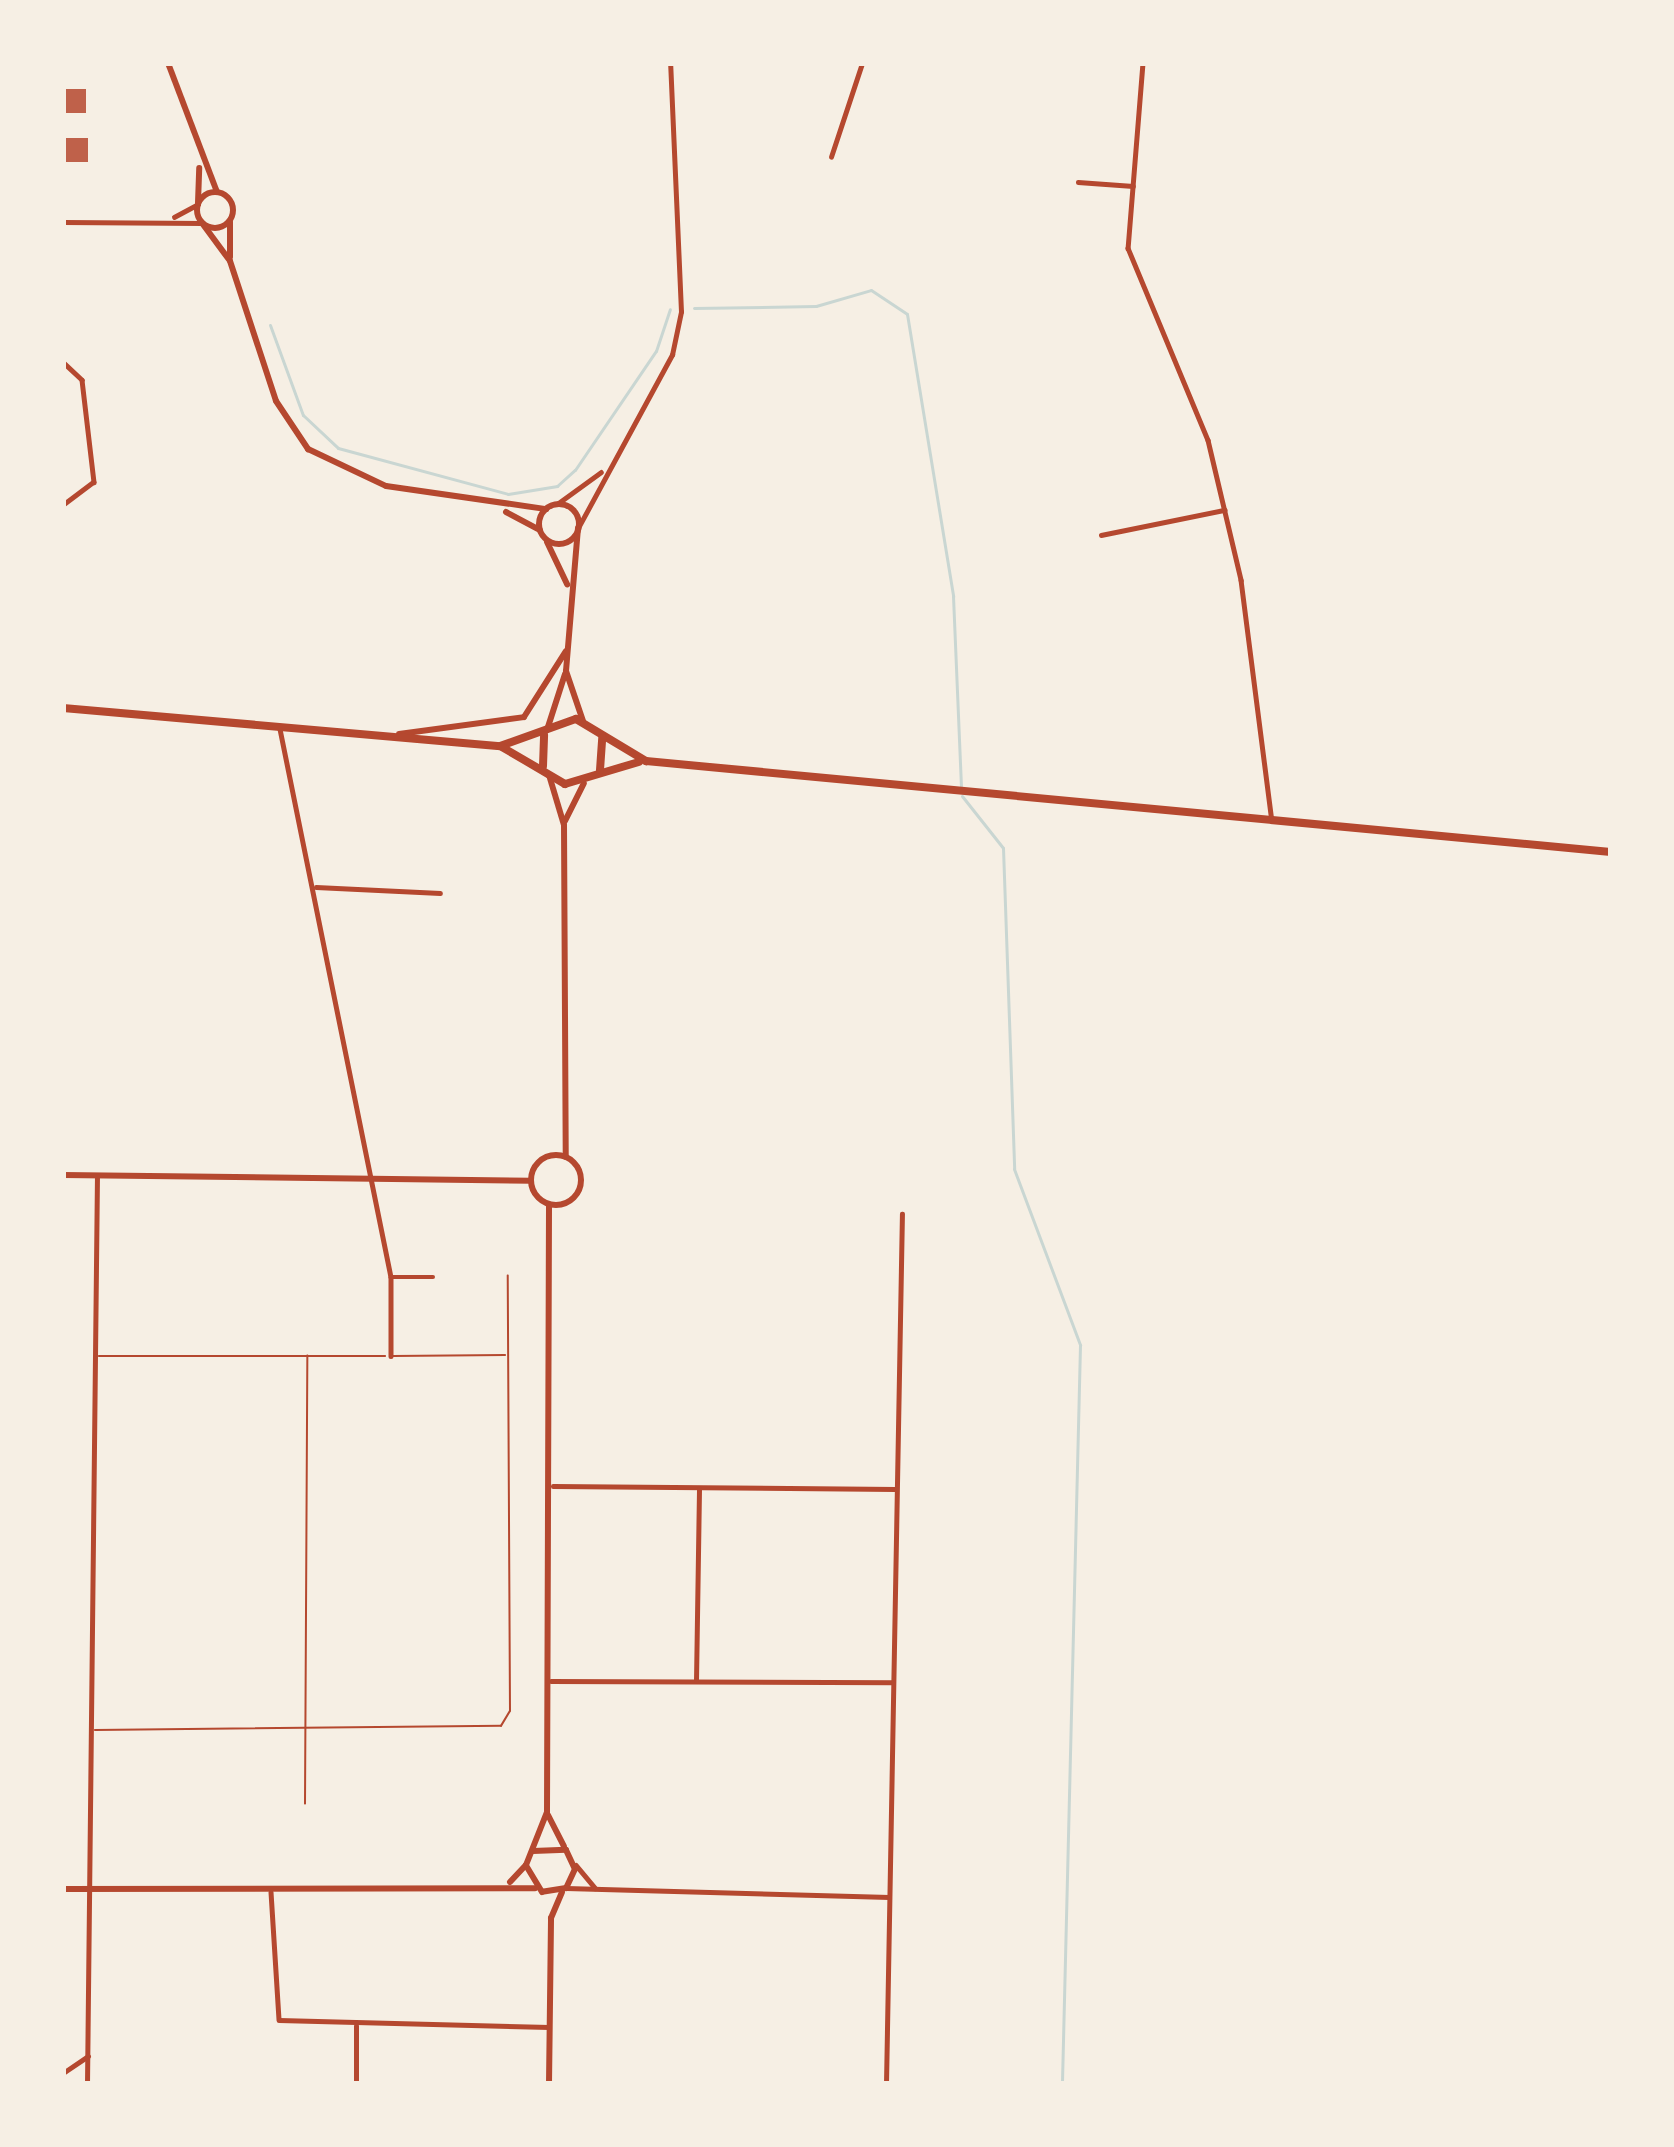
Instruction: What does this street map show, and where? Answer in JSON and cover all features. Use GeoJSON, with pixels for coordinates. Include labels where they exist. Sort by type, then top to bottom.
{"type":"FeatureCollection","features":[{"type":"Feature","properties":{"kind":"main road"},"geometry":{"type":"LineString","coordinates":[[168,63],[198,159],[217,192],[233,204],[230,261],[276,401],[308,449],[356,477],[502,510],[540,530],[567,584]]}},
{"type":"Feature","properties":{"kind":"main road"},"geometry":{"type":"LineString","coordinates":[[198,159],[202,223],[230,261]]}},
{"type":"Feature","properties":{"kind":"main road"},"geometry":{"type":"LineString","coordinates":[[198,204],[217,192]]}},
{"type":"Feature","properties":{"kind":"main road"},"geometry":{"type":"LineString","coordinates":[[202,223],[230,222]]}},
{"type":"Feature","properties":{"kind":"main road"},"geometry":{"type":"LineString","coordinates":[[502,510],[557,504],[578,529]]}},
{"type":"Feature","properties":{"kind":"main road"},"geometry":{"type":"LineString","coordinates":[[540,530],[546,508]]}},
{"type":"Feature","properties":{"kind":"main road"},"geometry":{"type":"LineString","coordinates":[[545,538],[562,544],[578,529]]}},
{"type":"Feature","properties":{"kind":"main road"},"geometry":{"type":"LineString","coordinates":[[531,1180],[550,1156],[558,1132],[564,825],[546,771],[546,731],[566,671],[567,584],[578,529]]}},
{"type":"Feature","properties":{"kind":"main road"},"geometry":{"type":"LineString","coordinates":[[371,736],[524,717],[566,651]]}},
{"type":"Feature","properties":{"kind":"main road"},"geometry":{"type":"LineString","coordinates":[[566,671],[584,721],[646,761]]}},
{"type":"Feature","properties":{"kind":"main road"},"geometry":{"type":"LineString","coordinates":[[63,708],[500,746],[584,721]]}},
{"type":"Feature","properties":{"kind":"main road"},"geometry":{"type":"LineString","coordinates":[[599,771],[600,733]]}},
{"type":"Feature","properties":{"kind":"main road"},"geometry":{"type":"LineString","coordinates":[[500,746],[546,771],[584,783]]}},
{"type":"Feature","properties":{"kind":"main road"},"geometry":{"type":"LineString","coordinates":[[564,825],[584,783],[599,771],[646,761],[1611,852]]}},
{"type":"Feature","properties":{"kind":"main road"},"geometry":{"type":"LineString","coordinates":[[556,1231],[565,1204],[581,1185],[558,1132]]}},
{"type":"Feature","properties":{"kind":"main road"},"geometry":{"type":"LineString","coordinates":[[550,1156],[566,1157]]}},
{"type":"Feature","properties":{"kind":"main road"},"geometry":{"type":"LineString","coordinates":[[63,1175],[531,1180]]}},
{"type":"Feature","properties":{"kind":"main road"},"geometry":{"type":"LineString","coordinates":[[507,1884],[526,1865],[548,1812],[556,1231],[549,1205],[531,1180]]}},
{"type":"Feature","properties":{"kind":"main road"},"geometry":{"type":"LineString","coordinates":[[549,1205],[565,1204]]}},
{"type":"Feature","properties":{"kind":"main road"},"geometry":{"type":"LineString","coordinates":[[548,1812],[574,1862],[551,1918],[549,2084]]}},
{"type":"Feature","properties":{"kind":"main road"},"geometry":{"type":"LineString","coordinates":[[533,1851],[566,1850]]}},
{"type":"Feature","properties":{"kind":"main road"},"geometry":{"type":"LineString","coordinates":[[526,1865],[551,1918]]}},
{"type":"Feature","properties":{"kind":"main road"},"geometry":{"type":"LineString","coordinates":[[63,1889],[271,1892],[507,1884],[565,1889]]}},
{"type":"Feature","properties":{"kind":"street"},"geometry":{"type":"LineString","coordinates":[[578,529],[606,468],[672,355],[681,312],[670,63]]}},
{"type":"Feature","properties":{"kind":"street"},"geometry":{"type":"LineString","coordinates":[[831,157],[862,63]]}},
{"type":"Feature","properties":{"kind":"street"},"geometry":{"type":"LineString","coordinates":[[1143,63],[1128,248],[1224,510],[1272,820]]}},
{"type":"Feature","properties":{"kind":"street"},"geometry":{"type":"LineString","coordinates":[[1078,182],[1133,186]]}},
{"type":"Feature","properties":{"kind":"street"},"geometry":{"type":"LineString","coordinates":[[169,219],[198,204]]}},
{"type":"Feature","properties":{"kind":"street"},"geometry":{"type":"LineString","coordinates":[[63,222],[169,219],[202,223]]}},
{"type":"Feature","properties":{"kind":"street"},"geometry":{"type":"LineString","coordinates":[[63,362],[82,380],[94,482],[63,505]]}},
{"type":"Feature","properties":{"kind":"street"},"geometry":{"type":"LineString","coordinates":[[557,504],[606,468]]}},
{"type":"Feature","properties":{"kind":"street"},"geometry":{"type":"LineString","coordinates":[[1101,535],[1224,510]]}},
{"type":"Feature","properties":{"kind":"street"},"geometry":{"type":"LineString","coordinates":[[280,729],[316,886],[391,1277],[391,1356]]}},
{"type":"Feature","properties":{"kind":"street"},"geometry":{"type":"LineString","coordinates":[[316,886],[440,893]]}},
{"type":"Feature","properties":{"kind":"street"},"geometry":{"type":"LineString","coordinates":[[87,2084],[94,1889],[97,1176]]}},
{"type":"Feature","properties":{"kind":"street"},"geometry":{"type":"LineString","coordinates":[[886,2084],[902,1214]]}},
{"type":"Feature","properties":{"kind":"street"},"geometry":{"type":"LineString","coordinates":[[391,1277],[433,1277]]}},
{"type":"Feature","properties":{"kind":"street"},"geometry":{"type":"LineString","coordinates":[[553,1486],[895,1489]]}},
{"type":"Feature","properties":{"kind":"street"},"geometry":{"type":"LineString","coordinates":[[696,1681],[699,1489]]}},
{"type":"Feature","properties":{"kind":"street"},"geometry":{"type":"LineString","coordinates":[[551,1681],[896,1682]]}},
{"type":"Feature","properties":{"kind":"street"},"geometry":{"type":"LineString","coordinates":[[574,1862],[600,1891]]}},
{"type":"Feature","properties":{"kind":"street"},"geometry":{"type":"LineString","coordinates":[[565,1889],[889,1897]]}},
{"type":"Feature","properties":{"kind":"street"},"geometry":{"type":"LineString","coordinates":[[271,1892],[279,2020],[356,2026],[549,2027]]}},
{"type":"Feature","properties":{"kind":"street"},"geometry":{"type":"LineString","coordinates":[[356,2026],[356,2084]]}},
{"type":"Feature","properties":{"kind":"street"},"geometry":{"type":"LineString","coordinates":[[63,2073],[88,2056]]}},
{"type":"Feature","properties":{"kind":"lane"},"geometry":{"type":"LineString","coordinates":[[95,1730],[484,1730],[510,1711],[508,1276]]}},
{"type":"Feature","properties":{"kind":"lane"},"geometry":{"type":"LineString","coordinates":[[96,1356],[509,1355]]}},
{"type":"Feature","properties":{"kind":"lane"},"geometry":{"type":"LineString","coordinates":[[305,1804],[307,1356]]}},
{"type":"Feature","properties":{"kind":"building"},"geometry":{"type":"Polygon","coordinates":[[[63,89],[86,89],[86,113],[63,113],[63,89]]]}},
{"type":"Feature","properties":{"kind":"building"},"geometry":{"type":"Polygon","coordinates":[[[63,138],[88,138],[88,162],[63,162],[63,138]]]}},
{"type":"Feature","properties":{"kind":"waterway"},"geometry":{"type":"LineString","coordinates":[[694,308],[816,306],[871,290],[907,314],[953,596],[961,786]]}},
{"type":"Feature","properties":{"kind":"waterway"},"geometry":{"type":"LineString","coordinates":[[270,325],[303,415],[338,448],[508,494],[557,486],[575,470],[656,351],[670,309]]}},
{"type":"Feature","properties":{"kind":"waterway"},"geometry":{"type":"LineString","coordinates":[[962,796],[1003,848],[1014,1169],[1080,1345],[1062,2084]]}}]}
